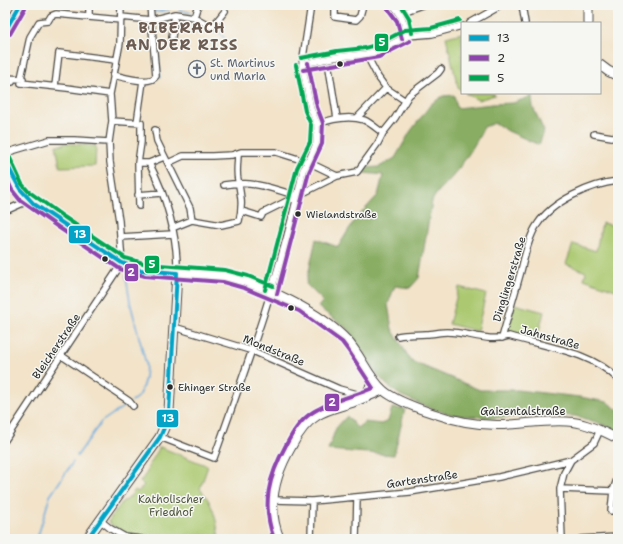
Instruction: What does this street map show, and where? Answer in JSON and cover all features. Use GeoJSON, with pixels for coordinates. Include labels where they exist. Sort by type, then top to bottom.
{"type":"FeatureCollection","features":[{"type":"Feature","properties":{"kind":"main road"},"geometry":{"type":"LineString","coordinates":[[5,31],[8,20],[20,5]]}},
{"type":"Feature","properties":{"kind":"main road"},"geometry":{"type":"LineString","coordinates":[[586,7],[588,22]]}},
{"type":"Feature","properties":{"kind":"main road"},"geometry":{"type":"LineString","coordinates":[[601,66],[618,76]]}},
{"type":"Feature","properties":{"kind":"main road"},"geometry":{"type":"LineString","coordinates":[[5,161],[17,187],[28,199],[122,263],[141,270],[177,273],[169,416],[165,429],[87,539]]}},
{"type":"Feature","properties":{"kind":"main road","name":"Gaisentalstraße"},"geometry":{"type":"LineString","coordinates":[[177,273],[224,276],[246,282],[302,306],[346,338],[374,380],[383,390],[402,401],[432,413],[459,421],[496,425],[540,422],[573,422],[600,430],[618,439]]}},
{"type":"Feature","properties":{"kind":"main road"},"geometry":{"type":"LineString","coordinates":[[364,397],[374,380]]}},
{"type":"Feature","properties":{"kind":"main road"},"geometry":{"type":"LineString","coordinates":[[280,539],[275,527],[273,500],[276,479],[281,465],[300,431],[318,415],[383,390]]}},
{"type":"Feature","properties":{"kind":"street"},"geometry":{"type":"LineString","coordinates":[[89,5],[89,17]]}},
{"type":"Feature","properties":{"kind":"street"},"geometry":{"type":"LineString","coordinates":[[121,5],[120,43],[110,94],[112,121],[109,142],[122,263]]}},
{"type":"Feature","properties":{"kind":"street"},"geometry":{"type":"LineString","coordinates":[[113,75],[143,81],[150,81],[156,76],[150,5]]}},
{"type":"Feature","properties":{"kind":"street"},"geometry":{"type":"LineString","coordinates":[[194,17],[198,5]]}},
{"type":"Feature","properties":{"kind":"street"},"geometry":{"type":"LineString","coordinates":[[160,437],[214,458],[252,351],[271,292],[303,170],[316,144],[317,124],[311,108],[302,64],[311,5]]}},
{"type":"Feature","properties":{"kind":"street"},"geometry":{"type":"LineString","coordinates":[[335,5],[335,17],[356,20],[360,16],[363,5]]}},
{"type":"Feature","properties":{"kind":"street"},"geometry":{"type":"LineString","coordinates":[[394,5],[400,13],[404,24],[404,32],[407,36]]}},
{"type":"Feature","properties":{"kind":"street"},"geometry":{"type":"LineString","coordinates":[[400,13],[423,5]]}},
{"type":"Feature","properties":{"kind":"street"},"geometry":{"type":"LineString","coordinates":[[472,22],[502,5]]}},
{"type":"Feature","properties":{"kind":"street"},"geometry":{"type":"LineString","coordinates":[[522,5],[525,22]]}},
{"type":"Feature","properties":{"kind":"street"},"geometry":{"type":"LineString","coordinates":[[21,80],[30,37],[39,22],[48,21],[51,16],[56,14],[151,20],[175,14],[194,17],[212,27],[225,11]]}},
{"type":"Feature","properties":{"kind":"street"},"geometry":{"type":"LineString","coordinates":[[172,37],[175,14]]}},
{"type":"Feature","properties":{"kind":"street"},"geometry":{"type":"LineString","coordinates":[[302,64],[338,56],[366,54],[378,51],[407,36],[439,33],[461,26]]}},
{"type":"Feature","properties":{"kind":"street"},"geometry":{"type":"LineString","coordinates":[[55,86],[59,53],[116,60]]}},
{"type":"Feature","properties":{"kind":"street"},"geometry":{"type":"LineString","coordinates":[[366,54],[378,77],[386,88],[404,100]]}},
{"type":"Feature","properties":{"kind":"street"},"geometry":{"type":"LineString","coordinates":[[329,68],[338,118]]}},
{"type":"Feature","properties":{"kind":"street"},"geometry":{"type":"LineString","coordinates":[[242,210],[261,216],[263,213],[337,176],[357,172],[395,118],[408,95],[438,73],[441,69]]}},
{"type":"Feature","properties":{"kind":"street"},"geometry":{"type":"LineString","coordinates":[[5,78],[21,80],[29,84],[55,86],[110,94]]}},
{"type":"Feature","properties":{"kind":"street"},"geometry":{"type":"LineString","coordinates":[[139,206],[138,164],[141,142],[139,123],[143,81]]}},
{"type":"Feature","properties":{"kind":"street"},"geometry":{"type":"LineString","coordinates":[[5,82],[12,82]]}},
{"type":"Feature","properties":{"kind":"street"},"geometry":{"type":"LineString","coordinates":[[357,118],[386,88]]}},
{"type":"Feature","properties":{"kind":"street"},"geometry":{"type":"LineString","coordinates":[[317,124],[338,118],[357,118],[366,121],[383,133]]}},
{"type":"Feature","properties":{"kind":"street"},"geometry":{"type":"LineString","coordinates":[[112,121],[139,123]]}},
{"type":"Feature","properties":{"kind":"street"},"geometry":{"type":"LineString","coordinates":[[155,130],[157,141],[164,157],[190,208],[192,220]]}},
{"type":"Feature","properties":{"kind":"street"},"geometry":{"type":"LineString","coordinates":[[594,134],[618,138]]}},
{"type":"Feature","properties":{"kind":"street"},"geometry":{"type":"LineString","coordinates":[[5,152],[48,140],[109,142]]}},
{"type":"Feature","properties":{"kind":"street"},"geometry":{"type":"LineString","coordinates":[[168,163],[183,156],[212,156],[276,152],[308,162],[337,176]]}},
{"type":"Feature","properties":{"kind":"street"},"geometry":{"type":"LineString","coordinates":[[120,237],[172,231],[192,220],[221,225],[239,221],[242,210],[242,197],[238,179],[238,154]]}},
{"type":"Feature","properties":{"kind":"street"},"geometry":{"type":"LineString","coordinates":[[138,164],[164,157]]}},
{"type":"Feature","properties":{"kind":"street"},"geometry":{"type":"LineString","coordinates":[[149,162],[162,193],[172,231],[177,260],[177,273]]}},
{"type":"Feature","properties":{"kind":"street","name":"Dinglingerstraße"},"geometry":{"type":"LineString","coordinates":[[502,338],[526,252],[536,225],[547,213],[561,202],[587,189],[607,182],[618,181]]}},
{"type":"Feature","properties":{"kind":"street"},"geometry":{"type":"LineString","coordinates":[[224,185],[239,182],[262,185],[297,196]]}},
{"type":"Feature","properties":{"kind":"street"},"geometry":{"type":"LineString","coordinates":[[138,195],[162,193]]}},
{"type":"Feature","properties":{"kind":"street"},"geometry":{"type":"LineString","coordinates":[[5,211],[23,203],[28,199]]}},
{"type":"Feature","properties":{"kind":"street","name":"Bleicherstraße"},"geometry":{"type":"LineString","coordinates":[[5,440],[62,356],[122,263]]}},
{"type":"Feature","properties":{"kind":"street","name":"Mondstraße"},"geometry":{"type":"LineString","coordinates":[[174,327],[252,351],[364,397]]}},
{"type":"Feature","properties":{"kind":"street","name":"Jahnstraße"},"geometry":{"type":"LineString","coordinates":[[398,336],[405,334],[448,332],[480,337],[502,338],[509,336],[585,357],[609,370],[618,379]]}},
{"type":"Feature","properties":{"kind":"street"},"geometry":{"type":"LineString","coordinates":[[62,356],[129,401],[133,406]]}},
{"type":"Feature","properties":{"kind":"street"},"geometry":{"type":"LineString","coordinates":[[562,539],[560,489],[564,473],[571,460],[594,443],[600,430]]}},
{"type":"Feature","properties":{"kind":"street","name":"Gartenstraße"},"geometry":{"type":"LineString","coordinates":[[273,500],[312,501],[410,492],[499,477],[571,460]]}},
{"type":"Feature","properties":{"kind":"street"},"geometry":{"type":"LineString","coordinates":[[611,511],[612,491],[618,476]]}},
{"type":"Feature","properties":{"kind":"street"},"geometry":{"type":"LineString","coordinates":[[560,489],[612,491]]}},
{"type":"Feature","properties":{"kind":"street"},"geometry":{"type":"LineString","coordinates":[[356,539],[357,498]]}},
{"type":"Feature","properties":{"kind":"street"},"geometry":{"type":"LineString","coordinates":[[311,539],[312,501]]}},
{"type":"Feature","properties":{"kind":"street"},"geometry":{"type":"LineString","coordinates":[[101,521],[125,538],[140,539]]}},
{"type":"Feature","properties":{"kind":"street"},"geometry":{"type":"LineString","coordinates":[[582,539],[618,537]]}},
{"type":"Feature","properties":{"kind":"green space"},"geometry":{"type":"Polygon","coordinates":[[[461,33],[461,90],[458,88],[446,37],[461,33]]]}},
{"type":"Feature","properties":{"kind":"green space"},"geometry":{"type":"Polygon","coordinates":[[[467,94],[495,95],[478,100],[467,94]]]}},
{"type":"Feature","properties":{"kind":"green space"},"geometry":{"type":"Polygon","coordinates":[[[454,95],[457,108],[513,103],[532,96],[533,107],[544,131],[539,145],[508,131],[495,123],[484,127],[462,164],[436,194],[432,201],[419,278],[410,288],[395,286],[388,304],[392,329],[411,361],[480,390],[517,390],[580,397],[607,402],[618,410],[618,431],[596,422],[575,416],[541,415],[494,418],[454,415],[432,409],[400,395],[379,377],[348,329],[318,307],[323,301],[306,284],[316,239],[338,247],[354,221],[378,195],[383,175],[364,173],[363,168],[379,167],[395,158],[410,132],[431,104],[443,96],[454,95]]]}},
{"type":"Feature","properties":{"kind":"green space"},"geometry":{"type":"Polygon","coordinates":[[[63,143],[96,146],[95,166],[60,167],[56,145],[63,145],[63,143]]]}},
{"type":"Feature","properties":{"kind":"green space"},"geometry":{"type":"Polygon","coordinates":[[[602,223],[618,227],[618,291],[584,279],[586,272],[566,264],[573,244],[596,251],[602,223]]]}},
{"type":"Feature","properties":{"kind":"green space"},"geometry":{"type":"Polygon","coordinates":[[[459,287],[486,294],[477,331],[449,324],[459,287]]]}},
{"type":"Feature","properties":{"kind":"green space"},"geometry":{"type":"Polygon","coordinates":[[[514,304],[544,312],[537,339],[507,331],[514,304]]]}},
{"type":"Feature","properties":{"kind":"green space"},"geometry":{"type":"Polygon","coordinates":[[[392,408],[405,409],[394,455],[328,450],[336,428],[347,416],[357,428],[365,422],[381,424],[388,421],[392,408]]]}},
{"type":"Feature","properties":{"kind":"green space","name":"Katholischer Friedhof"},"geometry":{"type":"Polygon","coordinates":[[[160,447],[208,466],[200,489],[214,512],[219,539],[153,539],[148,536],[127,535],[108,522],[123,501],[127,500],[135,490],[138,492],[144,485],[140,482],[160,447]]]}},
{"type":"Feature","properties":{"kind":"waterway"},"geometry":{"type":"LineString","coordinates":[[156,6],[155,12],[169,10]]}},
{"type":"Feature","properties":{"kind":"waterway"},"geometry":{"type":"LineString","coordinates":[[179,10],[193,13]]}},
{"type":"Feature","properties":{"kind":"waterway"},"geometry":{"type":"LineString","coordinates":[[392,39],[398,33],[399,19]]}},
{"type":"Feature","properties":{"kind":"waterway"},"geometry":{"type":"LineString","coordinates":[[215,28],[229,43]]}},
{"type":"Feature","properties":{"kind":"waterway"},"geometry":{"type":"LineString","coordinates":[[158,49],[160,77]]}},
{"type":"Feature","properties":{"kind":"waterway"},"geometry":{"type":"LineString","coordinates":[[126,276],[130,302],[146,364],[145,378],[140,395],[132,401]]}},
{"type":"Feature","properties":{"kind":"waterway"},"geometry":{"type":"LineString","coordinates":[[77,456],[101,422],[129,403]]}},
{"type":"Feature","properties":{"kind":"waterway"},"geometry":{"type":"LineString","coordinates":[[37,539],[50,496],[73,462]]}},
{"type":"Feature","properties":{"kind":"transit line","name":"13"},"geometry":{"type":"LineString","coordinates":[[5,31],[20,5]]}},
{"type":"Feature","properties":{"kind":"transit line","name":"5"},"geometry":{"type":"LineString","coordinates":[[401,5],[409,18],[412,33]]}},
{"type":"Feature","properties":{"kind":"transit line","name":"2"},"geometry":{"type":"LineString","coordinates":[[10,34],[25,8]]}},
{"type":"Feature","properties":{"kind":"transit line","name":"2"},"geometry":{"type":"LineString","coordinates":[[388,9],[397,21],[402,39]]}},
{"type":"Feature","properties":{"kind":"transit line","name":"5"},"geometry":{"type":"LineString","coordinates":[[301,58],[337,51],[365,48],[376,45],[405,30],[431,28],[460,20]]}},
{"type":"Feature","properties":{"kind":"transit line","name":"2"},"geometry":{"type":"LineString","coordinates":[[303,70],[379,57],[410,41]]}},
{"type":"Feature","properties":{"kind":"transit line","name":"2"},"geometry":{"type":"LineString","coordinates":[[277,294],[309,172],[322,144],[323,123],[317,107],[308,63]]}},
{"type":"Feature","properties":{"kind":"transit line","name":"5"},"geometry":{"type":"LineString","coordinates":[[265,290],[297,168],[310,142],[311,125],[305,111],[296,65]]}},
{"type":"Feature","properties":{"kind":"transit line","name":"5"},"geometry":{"type":"LineString","coordinates":[[10,158],[22,184],[28,191],[125,258],[147,264],[225,270],[248,276],[273,286]]}},
{"type":"Feature","properties":{"kind":"transit line","name":"13"},"geometry":{"type":"LineString","coordinates":[[5,161],[20,189],[34,204],[122,263],[141,270],[177,273]]}},
{"type":"Feature","properties":{"kind":"transit line","name":"2"},"geometry":{"type":"LineString","coordinates":[[5,175],[12,190],[20,200],[120,269],[145,276],[223,282],[244,288],[299,311],[342,342],[348,350],[373,388],[320,408],[304,419],[294,431],[280,457],[271,479],[268,514],[274,539]]}},
{"type":"Feature","properties":{"kind":"transit line","name":"13"},"geometry":{"type":"LineString","coordinates":[[87,539],[160,437],[167,421],[169,411],[177,273]]}},
{"type":"Feature","properties":{"kind":"place","name":"St. Martinus und Maria"},"geometry":{"type":"Point","coordinates":[197,69]}},
{"type":"Feature","properties":{"kind":"place","name":"Wielandstraße"},"geometry":{"type":"Point","coordinates":[298,214]}},
{"type":"Feature","properties":{"kind":"place","name":"Ehinger Straße"},"geometry":{"type":"Point","coordinates":[170,387]}},
{"type":"Feature","properties":{"kind":"district","name":"BIBERACH AN DER RISS"},"geometry":{"type":"Point","coordinates":[182,36]}}]}
